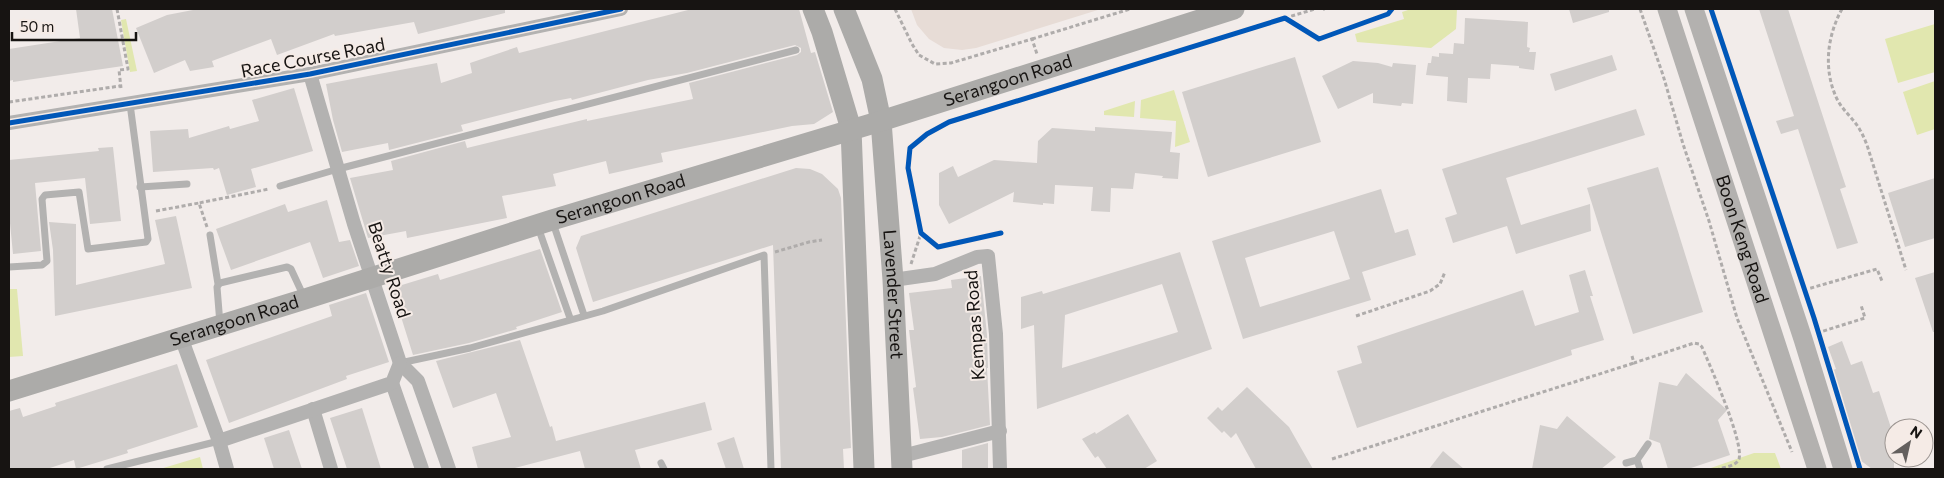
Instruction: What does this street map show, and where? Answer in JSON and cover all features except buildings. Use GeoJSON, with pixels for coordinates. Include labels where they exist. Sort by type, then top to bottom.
{"type":"FeatureCollection","features":[{"type":"Feature","properties":{"kind":"main road","name":"Lavender Street"},"geometry":{"type":"LineString","coordinates":[[813,9],[822,32],[851,129],[864,469]]}},
{"type":"Feature","properties":{"kind":"main road","name":"Lavender Street"},"geometry":{"type":"LineString","coordinates":[[844,9],[872,78],[881,120],[900,279],[902,463]]}},
{"type":"Feature","properties":{"kind":"main road","name":"Serangoon Road"},"geometry":{"type":"LineString","coordinates":[[9,391],[544,222],[881,120],[1234,9]]}},
{"type":"Feature","properties":{"kind":"main road","name":"Boon Keng Road"},"geometry":{"type":"LineString","coordinates":[[1667,9],[1688,68],[1817,469]]}},
{"type":"Feature","properties":{"kind":"main road","name":"Boon Keng Road"},"geometry":{"type":"LineString","coordinates":[[1694,9],[1811,335],[1843,469]]}},
{"type":"Feature","properties":{"kind":"street","name":"Race Course Road"},"geometry":{"type":"LineString","coordinates":[[9,123],[310,74],[621,9]]}},
{"type":"Feature","properties":{"kind":"street","name":"Beatty Road"},"geometry":{"type":"LineString","coordinates":[[310,74],[371,277],[400,363],[418,380],[449,469]]}},
{"type":"Feature","properties":{"kind":"street","name":"Kempas Road"},"geometry":{"type":"LineString","coordinates":[[900,279],[935,274],[977,257],[988,256],[996,334],[1000,469]]}},
{"type":"Feature","properties":{"kind":"street"},"geometry":{"type":"LineString","coordinates":[[180,337],[228,469]]}},
{"type":"Feature","properties":{"kind":"street"},"geometry":{"type":"LineString","coordinates":[[400,363],[392,383],[422,469]]}},
{"type":"Feature","properties":{"kind":"street"},"geometry":{"type":"LineString","coordinates":[[219,441],[392,383]]}},
{"type":"Feature","properties":{"kind":"street"},"geometry":{"type":"LineString","coordinates":[[313,409],[331,469]]}},
{"type":"Feature","properties":{"kind":"street"},"geometry":{"type":"LineString","coordinates":[[902,463],[1000,430]]}},
{"type":"Feature","properties":{"kind":"lane"},"geometry":{"type":"LineString","coordinates":[[280,186],[338,169],[796,50]]}},
{"type":"Feature","properties":{"kind":"lane"},"geometry":{"type":"LineString","coordinates":[[9,267],[42,265],[47,261],[42,199],[45,195],[79,192],[81,194],[86,247],[90,249],[145,243],[148,239],[130,104]]}},
{"type":"Feature","properties":{"kind":"lane"},"geometry":{"type":"LineString","coordinates":[[140,187],[187,184]]}},
{"type":"Feature","properties":{"kind":"lane"},"geometry":{"type":"LineString","coordinates":[[544,222],[584,315]]}},
{"type":"Feature","properties":{"kind":"lane"},"geometry":{"type":"LineString","coordinates":[[544,222],[570,318]]}},
{"type":"Feature","properties":{"kind":"lane"},"geometry":{"type":"LineString","coordinates":[[210,236],[218,284],[220,325]]}},
{"type":"Feature","properties":{"kind":"lane"},"geometry":{"type":"LineString","coordinates":[[400,363],[470,348],[570,318],[603,311],[764,256],[771,469]]}},
{"type":"Feature","properties":{"kind":"lane"},"geometry":{"type":"LineString","coordinates":[[218,284],[287,267],[291,269],[305,299]]}},
{"type":"Feature","properties":{"kind":"lane"},"geometry":{"type":"LineString","coordinates":[[107,469],[219,441]]}},
{"type":"Feature","properties":{"kind":"lane"},"geometry":{"type":"LineString","coordinates":[[1626,463],[1637,460],[1648,444]]}},
{"type":"Feature","properties":{"kind":"lane"},"geometry":{"type":"LineString","coordinates":[[1637,460],[1640,469]]}},
{"type":"Feature","properties":{"kind":"path"},"geometry":{"type":"LineString","coordinates":[[117,9],[128,69],[120,70]]}},
{"type":"Feature","properties":{"kind":"path"},"geometry":{"type":"LineString","coordinates":[[895,9],[919,55],[935,64],[951,63],[1130,9]]}},
{"type":"Feature","properties":{"kind":"path"},"geometry":{"type":"LineString","coordinates":[[1276,21],[1315,9]]}},
{"type":"Feature","properties":{"kind":"path"},"geometry":{"type":"LineString","coordinates":[[1640,9],[1663,76],[1682,144],[1709,221],[1737,318],[1795,460]]}},
{"type":"Feature","properties":{"kind":"path"},"geometry":{"type":"LineString","coordinates":[[1842,9],[1836,19],[1830,39],[1828,59],[1830,81],[1838,100],[1860,130],[1867,145],[1906,270]]}},
{"type":"Feature","properties":{"kind":"path"},"geometry":{"type":"LineString","coordinates":[[1285,18],[1294,23]]}},
{"type":"Feature","properties":{"kind":"path"},"geometry":{"type":"LineString","coordinates":[[1032,39],[1042,69]]}},
{"type":"Feature","properties":{"kind":"path"},"geometry":{"type":"LineString","coordinates":[[9,102],[120,86]]}},
{"type":"Feature","properties":{"kind":"path"},"geometry":{"type":"LineString","coordinates":[[144,213],[280,186]]}},
{"type":"Feature","properties":{"kind":"path"},"geometry":{"type":"LineString","coordinates":[[199,203],[210,236]]}},
{"type":"Feature","properties":{"kind":"path"},"geometry":{"type":"LineString","coordinates":[[919,224],[921,233],[926,238]]}},
{"type":"Feature","properties":{"kind":"path"},"geometry":{"type":"LineString","coordinates":[[900,279],[921,233]]}},
{"type":"Feature","properties":{"kind":"path"},"geometry":{"type":"LineString","coordinates":[[764,256],[809,242],[822,240]]}},
{"type":"Feature","properties":{"kind":"path"},"geometry":{"type":"LineString","coordinates":[[1801,282],[1805,293],[1877,269],[1882,281]]}},
{"type":"Feature","properties":{"kind":"path"},"geometry":{"type":"LineString","coordinates":[[1356,316],[1430,291],[1440,284],[1445,272]]}},
{"type":"Feature","properties":{"kind":"path"},"geometry":{"type":"LineString","coordinates":[[1811,335],[1865,318],[1861,304]]}},
{"type":"Feature","properties":{"kind":"path"},"geometry":{"type":"LineString","coordinates":[[1811,335],[1816,325]]}},
{"type":"Feature","properties":{"kind":"path"},"geometry":{"type":"LineString","coordinates":[[1811,335],[1821,341]]}},
{"type":"Feature","properties":{"kind":"path"},"geometry":{"type":"LineString","coordinates":[[1332,459],[1694,343],[1702,347],[1730,415],[1739,454],[1738,460],[1734,464],[1719,469]]}},
{"type":"Feature","properties":{"kind":"path"},"geometry":{"type":"LineString","coordinates":[[1632,356],[1634,363]]}},
{"type":"Feature","properties":{"kind":"shaded area"},"geometry":{"type":"Polygon","coordinates":[[[911,9],[1101,9],[976,48],[962,50],[944,48],[929,39],[917,25],[911,9]]]}},
{"type":"Feature","properties":{"kind":"green space"},"geometry":{"type":"Polygon","coordinates":[[[1411,9],[1457,9],[1456,29],[1431,48],[1357,42],[1355,34],[1404,19],[1402,12],[1411,9]]]}},
{"type":"Feature","properties":{"kind":"green space"},"geometry":{"type":"Polygon","coordinates":[[[126,19],[137,71],[130,72],[121,20],[126,19]]]}},
{"type":"Feature","properties":{"kind":"green space"},"geometry":{"type":"Polygon","coordinates":[[[1935,24],[1935,72],[1898,83],[1885,39],[1935,24]]]}},
{"type":"Feature","properties":{"kind":"green space"},"geometry":{"type":"Polygon","coordinates":[[[1935,81],[1935,129],[1917,135],[1903,92],[1935,81]]]}},
{"type":"Feature","properties":{"kind":"green space"},"geometry":{"type":"Polygon","coordinates":[[[1174,90],[1190,142],[1175,147],[1176,121],[1140,118],[1141,100],[1174,90]]]}},
{"type":"Feature","properties":{"kind":"green space"},"geometry":{"type":"Polygon","coordinates":[[[1135,101],[1134,117],[1104,115],[1104,111],[1135,101]]]}},
{"type":"Feature","properties":{"kind":"green space"},"geometry":{"type":"Polygon","coordinates":[[[9,289],[17,289],[23,356],[9,357],[9,289]]]}},
{"type":"Feature","properties":{"kind":"green space"},"geometry":{"type":"Polygon","coordinates":[[[1754,453],[1775,453],[1781,469],[1708,469],[1754,453]]]}},
{"type":"Feature","properties":{"kind":"green space"},"geometry":{"type":"Polygon","coordinates":[[[200,457],[203,469],[160,469],[200,457]]]}},
{"type":"Feature","properties":{"kind":"cycle path"},"geometry":{"type":"LineString","coordinates":[[9,123],[310,74],[621,9]]}},
{"type":"Feature","properties":{"kind":"cycle path"},"geometry":{"type":"LineString","coordinates":[[1001,233],[938,247],[921,233],[908,168],[910,148],[927,134],[949,122],[1285,18],[1319,39],[1388,14],[1392,9]]}},
{"type":"Feature","properties":{"kind":"cycle path"},"geometry":{"type":"LineString","coordinates":[[1711,9],[1814,318],[1860,469]]}}]}
